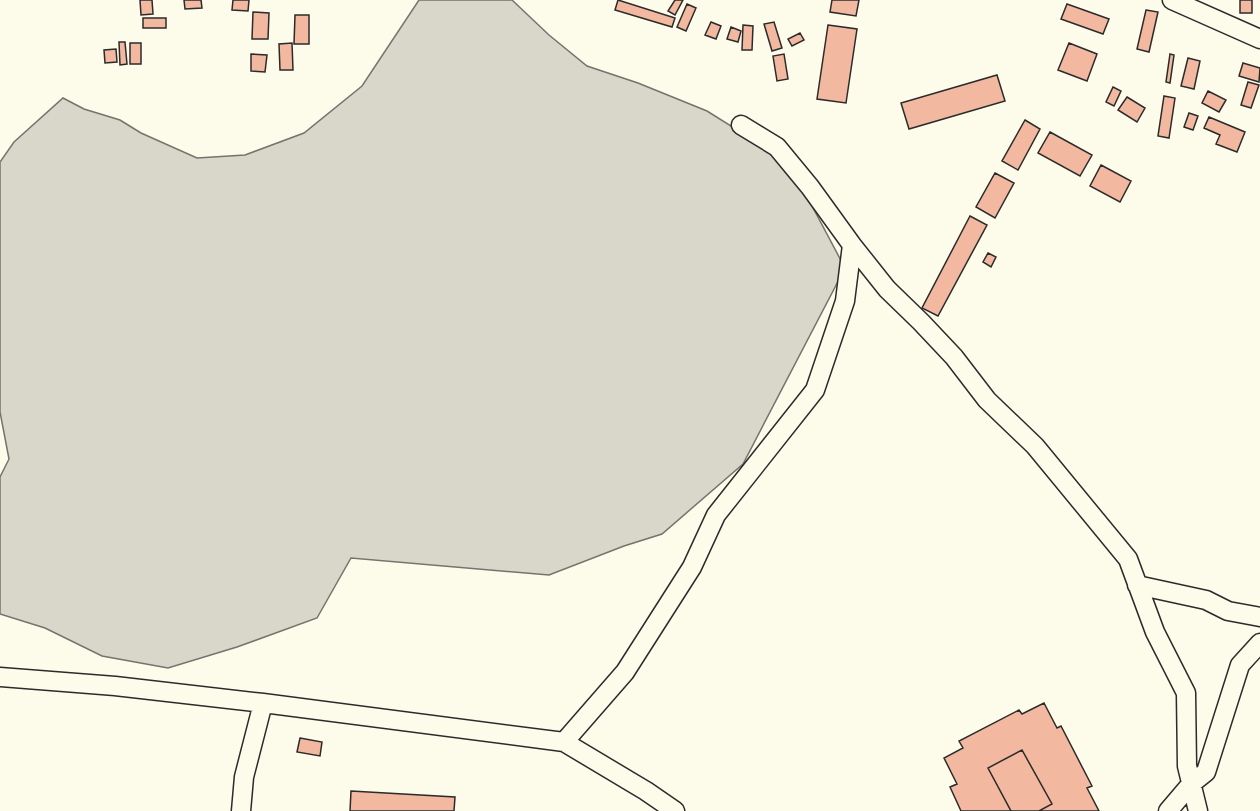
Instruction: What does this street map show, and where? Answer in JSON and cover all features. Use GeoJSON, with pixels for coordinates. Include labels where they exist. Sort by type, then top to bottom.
{"type":"FeatureCollection","features":[{"type":"Feature","properties":{"kind":"street"},"geometry":{"type":"LineString","coordinates":[[1172,0],[1260,39]]}},
{"type":"Feature","properties":{"kind":"street"},"geometry":{"type":"LineString","coordinates":[[741,125],[777,147],[887,289],[954,357],[987,400],[1035,446],[1128,559],[1155,632],[1185,693],[1187,766],[1198,811]]}},
{"type":"Feature","properties":{"kind":"street"},"geometry":{"type":"LineString","coordinates":[[564,742],[625,672],[692,567],[716,515],[815,390],[845,301],[852,245]]}},
{"type":"Feature","properties":{"kind":"street"},"geometry":{"type":"LineString","coordinates":[[1137,585],[1206,600],[1228,612],[1260,617]]}},
{"type":"Feature","properties":{"kind":"street"},"geometry":{"type":"LineString","coordinates":[[1168,811],[1191,784],[1206,772],[1240,665],[1260,643]]}},
{"type":"Feature","properties":{"kind":"street"},"geometry":{"type":"LineString","coordinates":[[0,677],[115,686],[263,703],[564,742],[675,811]]}},
{"type":"Feature","properties":{"kind":"street"},"geometry":{"type":"LineString","coordinates":[[241,811],[244,777],[263,703]]}},
{"type":"Feature","properties":{"kind":"shaded area"},"geometry":{"type":"Polygon","coordinates":[[[419,0],[512,0],[549,35],[587,66],[638,83],[707,111],[782,158],[812,206],[845,268],[743,464],[662,534],[549,575],[351,558],[317,618],[237,647],[168,668],[102,656],[45,628],[0,614],[0,477],[9,459],[0,412],[0,162],[14,142],[63,98],[84,109],[120,120],[141,133],[197,158],[245,155],[304,133],[362,86],[419,0]]]}},
{"type":"Feature","properties":{"kind":"building"},"geometry":{"type":"Polygon","coordinates":[[[140,0],[152,0],[153,14],[141,15],[140,0]]]}},
{"type":"Feature","properties":{"kind":"building"},"geometry":{"type":"Polygon","coordinates":[[[184,0],[201,0],[202,8],[185,9],[184,0]]]}},
{"type":"Feature","properties":{"kind":"building"},"geometry":{"type":"Polygon","coordinates":[[[233,0],[249,0],[248,11],[232,10],[233,0]]]}},
{"type":"Feature","properties":{"kind":"building"},"geometry":{"type":"Polygon","coordinates":[[[618,0],[675,18],[672,27],[615,10],[618,0]]]}},
{"type":"Feature","properties":{"kind":"building"},"geometry":{"type":"Polygon","coordinates":[[[675,0],[683,0],[675,15],[668,11],[675,0]]]}},
{"type":"Feature","properties":{"kind":"building"},"geometry":{"type":"Polygon","coordinates":[[[832,0],[859,0],[856,16],[830,12],[832,0]]]}},
{"type":"Feature","properties":{"kind":"building"},"geometry":{"type":"Polygon","coordinates":[[[1240,0],[1252,0],[1252,13],[1240,13],[1240,0]]]}},
{"type":"Feature","properties":{"kind":"building"},"geometry":{"type":"Polygon","coordinates":[[[687,4],[696,8],[686,31],[677,27],[687,4]]]}},
{"type":"Feature","properties":{"kind":"building"},"geometry":{"type":"Polygon","coordinates":[[[1067,4],[1109,19],[1103,34],[1061,19],[1067,4]]]}},
{"type":"Feature","properties":{"kind":"building"},"geometry":{"type":"Polygon","coordinates":[[[1146,10],[1158,12],[1149,52],[1137,49],[1146,10]]]}},
{"type":"Feature","properties":{"kind":"building"},"geometry":{"type":"Polygon","coordinates":[[[253,12],[269,13],[268,39],[252,39],[253,12]]]}},
{"type":"Feature","properties":{"kind":"building"},"geometry":{"type":"Polygon","coordinates":[[[295,15],[309,15],[309,44],[294,44],[295,15]]]}},
{"type":"Feature","properties":{"kind":"building"},"geometry":{"type":"Polygon","coordinates":[[[143,18],[166,18],[166,28],[143,28],[143,18]]]}},
{"type":"Feature","properties":{"kind":"building"},"geometry":{"type":"Polygon","coordinates":[[[711,22],[721,26],[716,39],[705,35],[711,22]]]}},
{"type":"Feature","properties":{"kind":"building"},"geometry":{"type":"Polygon","coordinates":[[[774,22],[782,48],[772,51],[764,24],[774,22]]]}},
{"type":"Feature","properties":{"kind":"building"},"geometry":{"type":"Polygon","coordinates":[[[743,25],[753,26],[752,50],[742,50],[743,25]]]}},
{"type":"Feature","properties":{"kind":"building"},"geometry":{"type":"Polygon","coordinates":[[[828,25],[857,29],[846,103],[817,99],[828,25]]]}},
{"type":"Feature","properties":{"kind":"building"},"geometry":{"type":"Polygon","coordinates":[[[731,27],[741,31],[738,42],[727,39],[731,27]]]}},
{"type":"Feature","properties":{"kind":"building"},"geometry":{"type":"Polygon","coordinates":[[[800,33],[804,40],[792,46],[788,39],[800,33]]]}},
{"type":"Feature","properties":{"kind":"building"},"geometry":{"type":"Polygon","coordinates":[[[119,42],[125,42],[127,64],[120,65],[119,42]]]}},
{"type":"Feature","properties":{"kind":"building"},"geometry":{"type":"Polygon","coordinates":[[[130,43],[141,43],[141,64],[130,64],[130,43]]]}},
{"type":"Feature","properties":{"kind":"building"},"geometry":{"type":"Polygon","coordinates":[[[292,43],[293,70],[280,70],[279,44],[292,43]]]}},
{"type":"Feature","properties":{"kind":"building"},"geometry":{"type":"Polygon","coordinates":[[[1069,43],[1097,54],[1087,81],[1058,70],[1069,43]]]}},
{"type":"Feature","properties":{"kind":"building"},"geometry":{"type":"Polygon","coordinates":[[[116,49],[117,62],[105,63],[104,50],[116,49]]]}},
{"type":"Feature","properties":{"kind":"building"},"geometry":{"type":"Polygon","coordinates":[[[251,54],[267,55],[265,72],[251,71],[251,54]]]}},
{"type":"Feature","properties":{"kind":"building"},"geometry":{"type":"Polygon","coordinates":[[[784,54],[788,79],[777,81],[773,56],[784,54]]]}},
{"type":"Feature","properties":{"kind":"building"},"geometry":{"type":"Polygon","coordinates":[[[1170,54],[1174,55],[1170,83],[1166,82],[1170,54]]]}},
{"type":"Feature","properties":{"kind":"building"},"geometry":{"type":"Polygon","coordinates":[[[1188,58],[1200,61],[1194,89],[1181,86],[1188,58]]]}},
{"type":"Feature","properties":{"kind":"building"},"geometry":{"type":"Polygon","coordinates":[[[1243,63],[1260,68],[1259,82],[1239,76],[1243,63]]]}},
{"type":"Feature","properties":{"kind":"building"},"geometry":{"type":"Polygon","coordinates":[[[997,75],[1005,101],[909,129],[901,103],[997,75]]]}},
{"type":"Feature","properties":{"kind":"building"},"geometry":{"type":"Polygon","coordinates":[[[1248,82],[1259,85],[1251,108],[1241,105],[1248,82]]]}},
{"type":"Feature","properties":{"kind":"building"},"geometry":{"type":"Polygon","coordinates":[[[1113,87],[1121,91],[1114,106],[1106,102],[1113,87]]]}},
{"type":"Feature","properties":{"kind":"building"},"geometry":{"type":"Polygon","coordinates":[[[1208,91],[1226,100],[1219,112],[1202,103],[1208,91]]]}},
{"type":"Feature","properties":{"kind":"building"},"geometry":{"type":"Polygon","coordinates":[[[1164,96],[1175,98],[1169,138],[1158,136],[1164,96]]]}},
{"type":"Feature","properties":{"kind":"building"},"geometry":{"type":"Polygon","coordinates":[[[1127,97],[1145,108],[1137,122],[1118,110],[1127,97]]]}},
{"type":"Feature","properties":{"kind":"building"},"geometry":{"type":"Polygon","coordinates":[[[1189,113],[1198,116],[1193,130],[1184,127],[1189,113]]]}},
{"type":"Feature","properties":{"kind":"building"},"geometry":{"type":"Polygon","coordinates":[[[1209,117],[1245,132],[1237,152],[1216,144],[1220,135],[1204,128],[1209,117]]]}},
{"type":"Feature","properties":{"kind":"building"},"geometry":{"type":"Polygon","coordinates":[[[1025,120],[1040,129],[1018,170],[1002,161],[1025,120]]]}},
{"type":"Feature","properties":{"kind":"building"},"geometry":{"type":"Polygon","coordinates":[[[1050,132],[1092,155],[1080,176],[1038,153],[1050,132]]]}},
{"type":"Feature","properties":{"kind":"building"},"geometry":{"type":"Polygon","coordinates":[[[1101,165],[1131,181],[1120,202],[1090,186],[1101,165]]]}},
{"type":"Feature","properties":{"kind":"building"},"geometry":{"type":"Polygon","coordinates":[[[995,173],[1014,183],[995,218],[976,207],[995,173]]]}},
{"type":"Feature","properties":{"kind":"building"},"geometry":{"type":"Polygon","coordinates":[[[970,216],[987,225],[938,316],[922,308],[970,216]]]}},
{"type":"Feature","properties":{"kind":"building"},"geometry":{"type":"Polygon","coordinates":[[[988,253],[996,257],[991,267],[983,262],[988,253]]]}},
{"type":"Feature","properties":{"kind":"building"},"geometry":{"type":"Polygon","coordinates":[[[1044,703],[1057,728],[1061,726],[1092,786],[1087,788],[1099,811],[1039,811],[1052,804],[1022,750],[988,768],[1011,811],[961,811],[950,787],[957,784],[944,758],[963,748],[959,741],[1019,710],[1022,714],[1044,703]]]}},
{"type":"Feature","properties":{"kind":"building"},"geometry":{"type":"Polygon","coordinates":[[[300,738],[322,742],[320,756],[297,752],[300,738]]]}},
{"type":"Feature","properties":{"kind":"building"},"geometry":{"type":"Polygon","coordinates":[[[1022,750],[1052,804],[1039,811],[1011,811],[988,768],[1022,750]]]}},
{"type":"Feature","properties":{"kind":"building"},"geometry":{"type":"Polygon","coordinates":[[[351,791],[455,797],[454,811],[350,811],[351,791]]]}}]}
